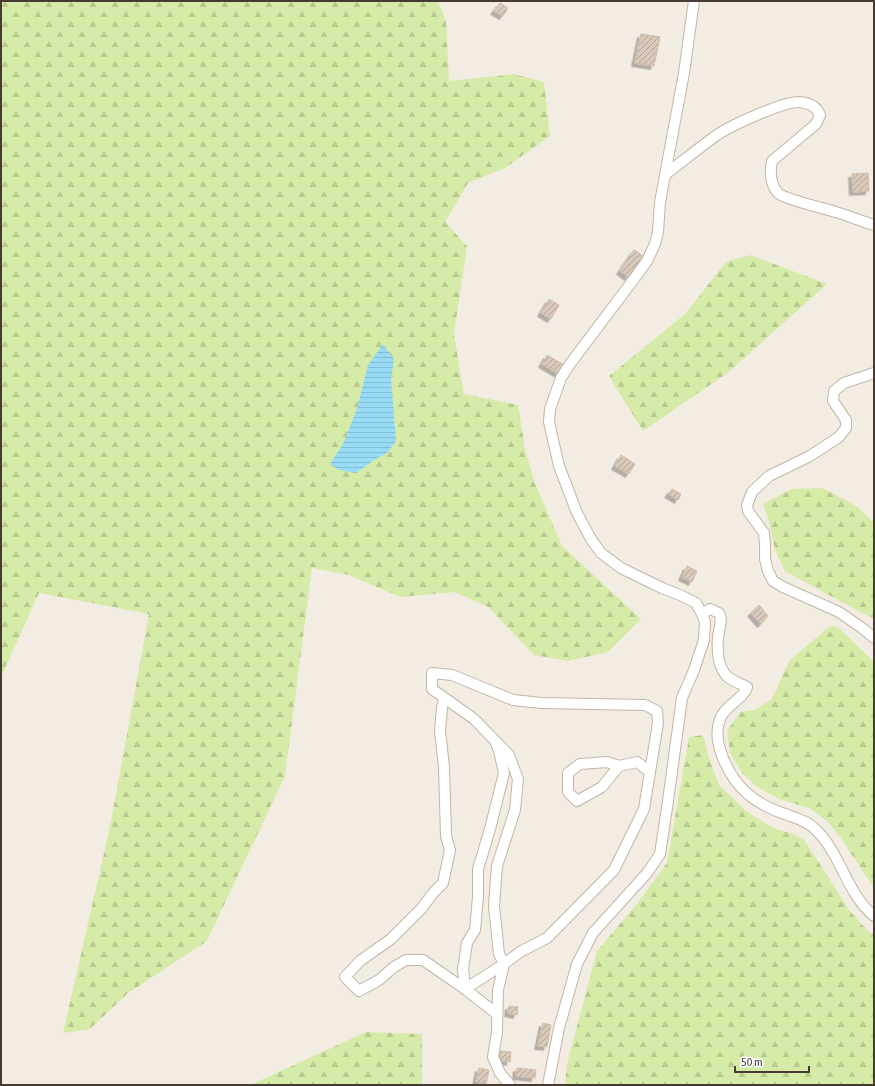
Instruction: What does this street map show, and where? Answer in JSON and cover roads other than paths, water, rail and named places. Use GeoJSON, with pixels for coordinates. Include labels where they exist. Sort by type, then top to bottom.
{"type":"FeatureCollection","features":[{"type":"Feature","properties":{"kind":"street"},"geometry":{"type":"LineString","coordinates":[[548,1085],[559,1028],[577,964],[593,933],[648,872],[660,854],[682,698],[694,670],[704,640],[705,622],[696,603],[621,568],[601,553],[591,539],[575,507],[559,466],[549,422],[550,409],[561,378],[647,261],[655,244],[658,232],[660,202],[684,73],[694,1]]}},
{"type":"Feature","properties":{"kind":"street"},"geometry":{"type":"LineString","coordinates":[[666,174],[719,134],[742,122],[778,107],[800,102],[811,105],[818,110],[820,115],[816,124],[772,161],[770,170],[772,183],[778,193],[794,200],[874,225]]}},
{"type":"Feature","properties":{"kind":"street"},"geometry":{"type":"LineString","coordinates":[[874,373],[844,383],[834,391],[833,401],[846,420],[846,428],[839,438],[810,456],[769,476],[752,492],[746,505],[748,511],[764,533],[765,559],[768,571],[773,580],[783,587],[839,612],[874,638]]}},
{"type":"Feature","properties":{"kind":"street"},"geometry":{"type":"LineString","coordinates":[[702,614],[710,608],[719,613],[722,618],[717,651],[722,668],[731,680],[747,687],[746,692],[728,706],[720,718],[718,729],[718,746],[728,771],[737,784],[750,797],[770,809],[814,827],[825,839],[860,902],[874,916]]}},
{"type":"Feature","properties":{"kind":"street"},"geometry":{"type":"LineString","coordinates":[[465,989],[504,964],[520,952],[548,938],[614,870],[644,810],[658,723],[657,710],[645,704],[542,703],[513,700],[452,674],[432,673],[432,689],[474,719],[509,755],[518,779],[515,810],[497,866],[494,906],[499,954],[504,964],[498,990],[497,1032],[493,1057],[500,1073],[510,1085]]}},
{"type":"Feature","properties":{"kind":"street"},"geometry":{"type":"LineString","coordinates":[[444,699],[440,731],[444,767],[446,836],[450,850],[443,883],[433,893],[422,908],[391,939],[360,961],[345,977],[359,991],[379,980],[394,967],[406,960],[423,960],[465,989],[497,1014]]}},
{"type":"Feature","properties":{"kind":"street"},"geometry":{"type":"LineString","coordinates":[[465,989],[463,969],[467,943],[475,930],[478,897],[478,869],[504,773],[495,741]]}},
{"type":"Feature","properties":{"kind":"street"},"geometry":{"type":"LineString","coordinates":[[619,766],[602,787],[577,801],[568,792],[568,773],[580,764],[607,762],[619,766],[637,762],[650,772]]}},
{"type":"Feature","properties":{"kind":"water"},"geometry":{"type":"Polygon","coordinates":[[[383,344],[394,359],[391,379],[396,441],[387,453],[356,473],[339,470],[330,464],[343,444],[357,409],[368,365],[383,344]]]}}]}
